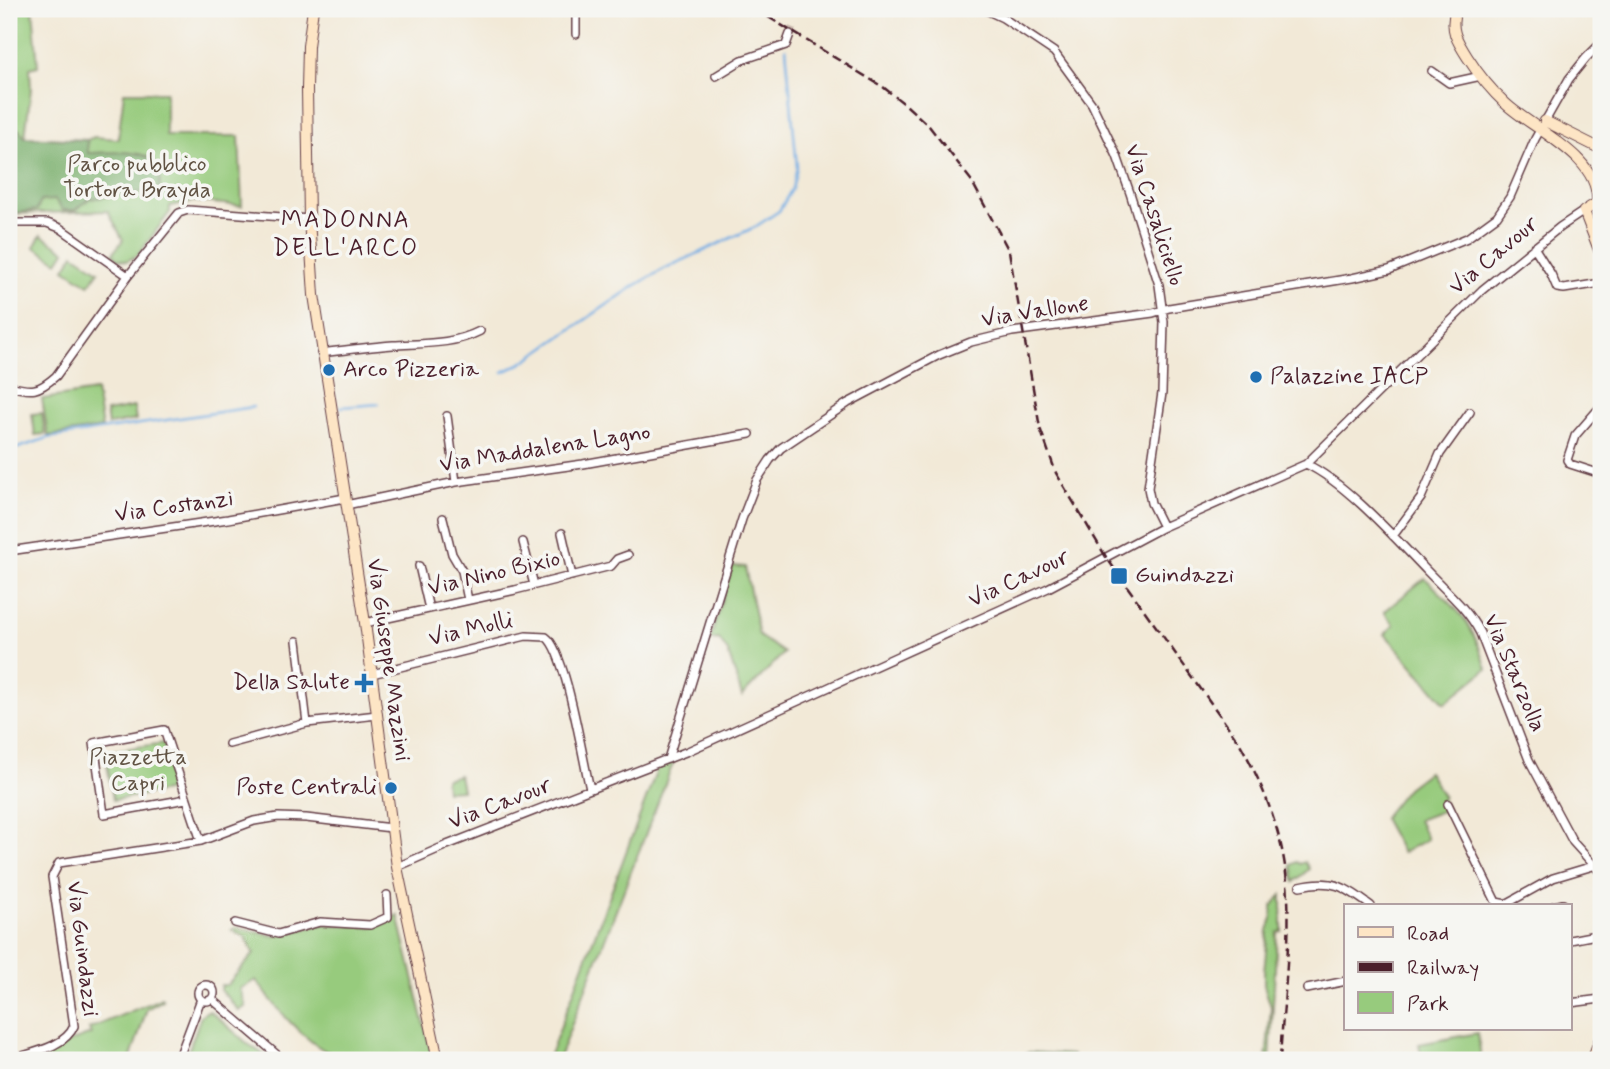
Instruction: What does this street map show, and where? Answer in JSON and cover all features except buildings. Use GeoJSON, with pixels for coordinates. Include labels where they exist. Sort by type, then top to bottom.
{"type":"FeatureCollection","features":[{"type":"Feature","properties":{"kind":"main road","name":"Via Giuseppe Mazzini"},"geometry":{"type":"LineString","coordinates":[[313,9],[308,47],[307,89],[309,219],[314,295],[365,623],[397,867],[438,1060]]}},
{"type":"Feature","properties":{"kind":"main road"},"geometry":{"type":"LineString","coordinates":[[1456,9],[1452,20],[1454,34],[1481,76],[1506,104],[1530,124],[1543,125],[1601,149]]}},
{"type":"Feature","properties":{"kind":"main road"},"geometry":{"type":"LineString","coordinates":[[1543,125],[1581,162],[1598,191],[1599,202],[1584,211],[1601,255]]}},
{"type":"Feature","properties":{"kind":"main road"},"geometry":{"type":"LineString","coordinates":[[1592,1060],[1601,1036]]}},
{"type":"Feature","properties":{"kind":"street"},"geometry":{"type":"LineString","coordinates":[[576,9],[576,34]]}},
{"type":"Feature","properties":{"kind":"street","name":"Via Casaliciello"},"geometry":{"type":"LineString","coordinates":[[984,9],[1051,49],[1092,104],[1117,156],[1130,193],[1159,285],[1163,310],[1165,350],[1162,393],[1148,488],[1151,503],[1163,527]]}},
{"type":"Feature","properties":{"kind":"street"},"geometry":{"type":"LineString","coordinates":[[716,76],[741,60],[786,45],[790,34]]}},
{"type":"Feature","properties":{"kind":"street","name":"Via Vallone"},"geometry":{"type":"LineString","coordinates":[[668,759],[742,519],[757,480],[781,448],[848,403],[939,355],[971,342],[1012,332],[1097,322],[1389,270],[1467,238],[1497,216],[1510,197],[1543,125],[1569,79],[1601,43]]}},
{"type":"Feature","properties":{"kind":"street"},"geometry":{"type":"LineString","coordinates":[[1432,71],[1449,83],[1481,76]]}},
{"type":"Feature","properties":{"kind":"street"},"geometry":{"type":"LineString","coordinates":[[9,386],[26,391],[42,388],[56,376],[128,276],[174,218],[187,210],[309,219]]}},
{"type":"Feature","properties":{"kind":"street","name":"Via Cavour"},"geometry":{"type":"LineString","coordinates":[[397,867],[668,759],[1048,588],[1163,527],[1306,464],[1449,320],[1534,247],[1584,211]]}},
{"type":"Feature","properties":{"kind":"street"},"geometry":{"type":"LineString","coordinates":[[9,223],[47,223],[60,228],[128,276]]}},
{"type":"Feature","properties":{"kind":"street"},"geometry":{"type":"LineString","coordinates":[[1534,247],[1557,288],[1601,283]]}},
{"type":"Feature","properties":{"kind":"street"},"geometry":{"type":"LineString","coordinates":[[321,353],[399,344],[446,343],[467,338],[480,331]]}},
{"type":"Feature","properties":{"kind":"street"},"geometry":{"type":"LineString","coordinates":[[1601,406],[1575,436],[1567,460],[1570,464],[1601,474]]}},
{"type":"Feature","properties":{"kind":"street"},"geometry":{"type":"LineString","coordinates":[[1393,536],[1421,498],[1440,454],[1470,412]]}},
{"type":"Feature","properties":{"kind":"street"},"geometry":{"type":"LineString","coordinates":[[447,416],[456,482]]}},
{"type":"Feature","properties":{"kind":"street","name":"Via Maddalena Lagno"},"geometry":{"type":"LineString","coordinates":[[346,501],[750,435]]}},
{"type":"Feature","properties":{"kind":"street","name":"Via Starzolla"},"geometry":{"type":"LineString","coordinates":[[1306,464],[1338,486],[1393,536],[1464,609],[1475,624],[1530,760],[1573,842],[1601,873]]}},
{"type":"Feature","properties":{"kind":"street","name":"Via Costanzi"},"geometry":{"type":"LineString","coordinates":[[9,551],[346,501]]}},
{"type":"Feature","properties":{"kind":"street"},"geometry":{"type":"LineString","coordinates":[[443,518],[452,554],[462,571],[468,600]]}},
{"type":"Feature","properties":{"kind":"street"},"geometry":{"type":"LineString","coordinates":[[562,533],[572,576]]}},
{"type":"Feature","properties":{"kind":"street"},"geometry":{"type":"LineString","coordinates":[[523,542],[534,585]]}},
{"type":"Feature","properties":{"kind":"street","name":"Via Nino Bixio"},"geometry":{"type":"LineString","coordinates":[[365,623],[611,566],[617,559],[628,555]]}},
{"type":"Feature","properties":{"kind":"street"},"geometry":{"type":"LineString","coordinates":[[419,566],[429,609]]}},
{"type":"Feature","properties":{"kind":"street","name":"Via Molli"},"geometry":{"type":"LineString","coordinates":[[372,674],[526,636],[546,637],[556,648],[563,671],[590,789]]}},
{"type":"Feature","properties":{"kind":"street"},"geometry":{"type":"LineString","coordinates":[[297,641],[307,723]]}},
{"type":"Feature","properties":{"kind":"street"},"geometry":{"type":"LineString","coordinates":[[229,744],[307,723],[377,715]]}},
{"type":"Feature","properties":{"kind":"street"},"geometry":{"type":"LineString","coordinates":[[186,799],[104,814],[94,743],[164,730],[201,841]]}},
{"type":"Feature","properties":{"kind":"street"},"geometry":{"type":"LineString","coordinates":[[1448,804],[1496,902],[1503,904]]}},
{"type":"Feature","properties":{"kind":"street","name":"Via Guindazzi"},"geometry":{"type":"LineString","coordinates":[[9,1060],[66,1039],[74,1027],[52,877],[55,867],[64,861],[201,841],[254,821],[278,817],[391,828]]}},
{"type":"Feature","properties":{"kind":"street"},"geometry":{"type":"LineString","coordinates":[[1508,904],[1553,878],[1593,866]]}},
{"type":"Feature","properties":{"kind":"street"},"geometry":{"type":"LineString","coordinates":[[1300,886],[1317,882],[1342,886],[1368,904]]}},
{"type":"Feature","properties":{"kind":"street"},"geometry":{"type":"LineString","coordinates":[[235,923],[278,934],[320,922],[370,925],[388,917],[387,895]]}},
{"type":"Feature","properties":{"kind":"street"},"geometry":{"type":"LineString","coordinates":[[1572,940],[1601,934]]}},
{"type":"Feature","properties":{"kind":"street"},"geometry":{"type":"LineString","coordinates":[[1307,989],[1344,981]]}},
{"type":"Feature","properties":{"kind":"street"},"geometry":{"type":"LineString","coordinates":[[178,1060],[201,999],[198,991],[205,985],[210,986],[214,991],[212,999]]}},
{"type":"Feature","properties":{"kind":"street"},"geometry":{"type":"LineString","coordinates":[[201,999],[212,999]]}},
{"type":"Feature","properties":{"kind":"street"},"geometry":{"type":"LineString","coordinates":[[212,999],[283,1060]]}},
{"type":"Feature","properties":{"kind":"street"},"geometry":{"type":"LineString","coordinates":[[1572,1003],[1601,999]]}},
{"type":"Feature","properties":{"kind":"green space","name":"Parco pubblico Tortora Brayda"},"geometry":{"type":"Polygon","coordinates":[[[9,9],[33,9],[38,66],[30,68],[31,89],[25,137],[72,141],[94,137],[118,139],[124,92],[166,92],[166,136],[239,136],[242,206],[194,201],[170,206],[170,212],[138,255],[127,261],[117,259],[113,253],[123,240],[108,211],[9,214],[9,9]]]}},
{"type":"Feature","properties":{"kind":"green space"},"geometry":{"type":"Polygon","coordinates":[[[18,129],[25,137],[87,140],[88,153],[126,152],[149,158],[156,164],[160,175],[159,190],[89,199],[76,210],[63,210],[55,200],[41,201],[37,210],[9,214],[9,130],[18,129]]]}},
{"type":"Feature","properties":{"kind":"green space"},"geometry":{"type":"Polygon","coordinates":[[[41,235],[65,251],[58,262],[34,247],[41,235]]]}},
{"type":"Feature","properties":{"kind":"green space"},"geometry":{"type":"Polygon","coordinates":[[[74,254],[99,271],[89,285],[65,269],[74,254]]]}},
{"type":"Feature","properties":{"kind":"green space"},"geometry":{"type":"Polygon","coordinates":[[[96,391],[102,428],[48,436],[42,399],[96,391]]]}},
{"type":"Feature","properties":{"kind":"green space"},"geometry":{"type":"Polygon","coordinates":[[[134,407],[136,420],[108,425],[106,412],[134,407]]]}},
{"type":"Feature","properties":{"kind":"green space"},"geometry":{"type":"Polygon","coordinates":[[[42,413],[45,434],[35,435],[32,414],[42,413]]]}},
{"type":"Feature","properties":{"kind":"green space"},"geometry":{"type":"Polygon","coordinates":[[[732,566],[745,567],[759,636],[784,653],[742,696],[728,652],[719,639],[710,640],[732,566]]]}},
{"type":"Feature","properties":{"kind":"green space"},"geometry":{"type":"Polygon","coordinates":[[[1425,578],[1464,618],[1487,669],[1445,703],[1385,634],[1394,625],[1384,612],[1425,578]]]}},
{"type":"Feature","properties":{"kind":"green space","name":"Piazzetta Capri"},"geometry":{"type":"Polygon","coordinates":[[[164,743],[172,790],[113,800],[105,752],[164,743]]]}},
{"type":"Feature","properties":{"kind":"green space"},"geometry":{"type":"Polygon","coordinates":[[[674,761],[558,1060],[548,1060],[658,767],[674,761]]]}},
{"type":"Feature","properties":{"kind":"green space"},"geometry":{"type":"Polygon","coordinates":[[[1428,772],[1443,796],[1441,799],[1447,809],[1418,820],[1427,839],[1402,853],[1383,818],[1407,788],[1428,772]]]}},
{"type":"Feature","properties":{"kind":"green space"},"geometry":{"type":"Polygon","coordinates":[[[459,775],[462,790],[446,791],[445,779],[459,775]]]}},
{"type":"Feature","properties":{"kind":"green space"},"geometry":{"type":"Polygon","coordinates":[[[1305,862],[1309,869],[1294,882],[1291,865],[1305,862]]]}},
{"type":"Feature","properties":{"kind":"green space"},"geometry":{"type":"Polygon","coordinates":[[[1282,895],[1282,931],[1277,932],[1270,1060],[1266,1060],[1271,1007],[1264,985],[1264,972],[1272,906],[1282,895]]]}},
{"type":"Feature","properties":{"kind":"green space"},"geometry":{"type":"Polygon","coordinates":[[[398,915],[433,1060],[369,1062],[336,1056],[309,1040],[297,1029],[256,980],[240,989],[246,1006],[239,1011],[220,989],[221,985],[227,985],[254,954],[246,937],[232,930],[237,928],[275,936],[324,924],[371,927],[398,915]]]}},
{"type":"Feature","properties":{"kind":"green space"},"geometry":{"type":"Polygon","coordinates":[[[162,998],[163,1000],[147,1009],[130,1060],[23,1060],[91,1034],[89,1029],[162,998]]]}},
{"type":"Feature","properties":{"kind":"green space"},"geometry":{"type":"Polygon","coordinates":[[[210,1011],[248,1044],[272,1060],[185,1060],[201,1016],[210,1011]]]}},
{"type":"Feature","properties":{"kind":"green space"},"geometry":{"type":"Polygon","coordinates":[[[1478,1033],[1481,1060],[1422,1060],[1419,1044],[1478,1033]]]}},
{"type":"Feature","properties":{"kind":"green space"},"geometry":{"type":"Polygon","coordinates":[[[1029,1052],[1072,1055],[1074,1060],[1017,1060],[1029,1052]]]}},
{"type":"Feature","properties":{"kind":"waterway"},"geometry":{"type":"LineString","coordinates":[[503,372],[522,363],[636,285],[666,268],[755,227],[779,211],[792,189],[797,167],[786,48]]}},
{"type":"Feature","properties":{"kind":"waterway"},"geometry":{"type":"LineString","coordinates":[[341,407],[379,404]]}},
{"type":"Feature","properties":{"kind":"waterway"},"geometry":{"type":"LineString","coordinates":[[9,451],[48,438],[253,407]]}},
{"type":"Feature","properties":{"kind":"tunnel"},"geometry":{"type":"LineString","coordinates":[[790,34],[793,26]]}},
{"type":"Feature","properties":{"kind":"railway"},"geometry":{"type":"LineString","coordinates":[[755,9],[883,87],[929,126],[971,180],[1009,251],[1040,428],[1056,473],[1106,557],[1239,742],[1270,810],[1285,865],[1288,905],[1288,950],[1280,1060]]}},
{"type":"Feature","properties":{"kind":"place","name":"Arco Pizzeria"},"geometry":{"type":"Point","coordinates":[329,370]}},
{"type":"Feature","properties":{"kind":"place","name":"Palazzine IACP"},"geometry":{"type":"Point","coordinates":[1256,377]}},
{"type":"Feature","properties":{"kind":"place","name":"Guindazzi"},"geometry":{"type":"Point","coordinates":[1119,576]}},
{"type":"Feature","properties":{"kind":"place","name":"Della Salute"},"geometry":{"type":"Point","coordinates":[364,683]}},
{"type":"Feature","properties":{"kind":"place","name":"Poste Centrali"},"geometry":{"type":"Point","coordinates":[391,788]}},
{"type":"Feature","properties":{"kind":"district","name":"MADONNA DELL'ARCO"},"geometry":{"type":"Point","coordinates":[346,234]}}]}
